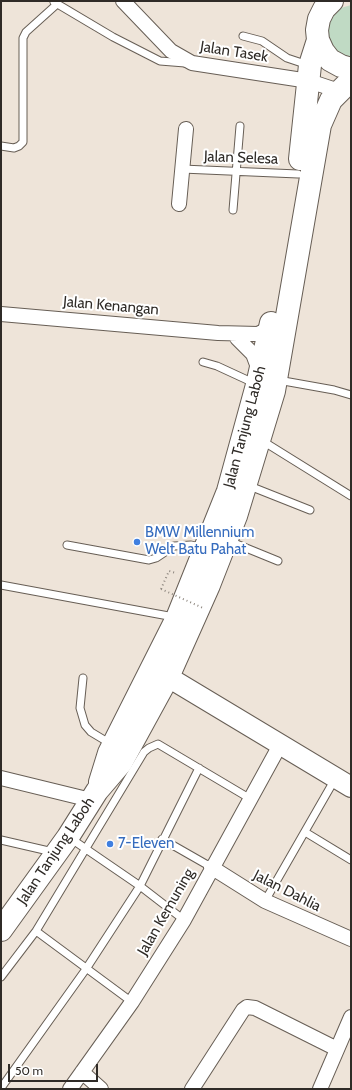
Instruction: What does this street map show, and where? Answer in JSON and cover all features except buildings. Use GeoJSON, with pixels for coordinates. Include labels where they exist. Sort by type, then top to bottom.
{"type":"FeatureCollection","features":[{"type":"Feature","properties":{"kind":"highway","name":"Jalan Tanjung Laboh"},"geometry":{"type":"LineString","coordinates":[[273,340],[296,197],[310,73],[318,40],[317,30],[319,19],[324,9],[332,1]]}},
{"type":"Feature","properties":{"kind":"highway"},"geometry":{"type":"LineString","coordinates":[[318,40],[323,51],[330,60],[340,66],[351,69]]}},
{"type":"Feature","properties":{"kind":"highway","name":"Jalan Tanjung Laboh"},"geometry":{"type":"LineString","coordinates":[[94,795],[113,746],[161,672],[178,618],[228,491],[264,380],[320,125],[325,111],[345,85]]}},
{"type":"Feature","properties":{"kind":"highway","name":"Jalan Tanjung Laboh"},"geometry":{"type":"LineString","coordinates":[[1,930],[63,845],[94,795],[121,763],[161,672],[227,540],[259,439],[264,380]]}},
{"type":"Feature","properties":{"kind":"street","name":"Jalan Tasek"},"geometry":{"type":"LineString","coordinates":[[123,1],[171,51],[192,64],[310,73],[345,85]]}},
{"type":"Feature","properties":{"kind":"street"},"geometry":{"type":"LineString","coordinates":[[179,204],[186,129]]}},
{"type":"Feature","properties":{"kind":"street","name":"Jalan Kenangan"},"geometry":{"type":"LineString","coordinates":[[1,314],[218,333],[258,334],[273,340]]}},
{"type":"Feature","properties":{"kind":"street","name":"Jalan Kenangan"},"geometry":{"type":"LineString","coordinates":[[218,333],[238,338],[273,340]]}},
{"type":"Feature","properties":{"kind":"street"},"geometry":{"type":"LineString","coordinates":[[238,338],[253,354],[264,380]]}},
{"type":"Feature","properties":{"kind":"street"},"geometry":{"type":"LineString","coordinates":[[161,672],[347,784]]}},
{"type":"Feature","properties":{"kind":"street","name":"Jalan Kemuning"},"geometry":{"type":"LineString","coordinates":[[70,1089],[132,1002],[184,920],[211,867],[280,745]]}},
{"type":"Feature","properties":{"kind":"street"},"geometry":{"type":"LineString","coordinates":[[1,778],[94,795]]}},
{"type":"Feature","properties":{"kind":"street","name":"Jalan Dahlia"},"geometry":{"type":"LineString","coordinates":[[211,867],[264,901],[351,939]]}},
{"type":"Feature","properties":{"kind":"street"},"geometry":{"type":"LineString","coordinates":[[192,1089],[243,1010],[247,1007],[255,1008],[337,1049]]}},
{"type":"Feature","properties":{"kind":"street"},"geometry":{"type":"LineString","coordinates":[[320,1089],[351,1017]]}},
{"type":"Feature","properties":{"kind":"street"},"geometry":{"type":"LineString","coordinates":[[82,1072],[102,1089]]}},
{"type":"Feature","properties":{"kind":"lane"},"geometry":{"type":"LineString","coordinates":[[1,146],[14,148],[23,142],[23,38],[26,32],[55,3],[160,61],[192,64]]}},
{"type":"Feature","properties":{"kind":"lane"},"geometry":{"type":"LineString","coordinates":[[243,36],[262,41],[310,73]]}},
{"type":"Feature","properties":{"kind":"lane"},"geometry":{"type":"LineString","coordinates":[[233,210],[240,126]]}},
{"type":"Feature","properties":{"kind":"lane","name":"Jalan Selesa"},"geometry":{"type":"LineString","coordinates":[[182,169],[298,174]]}},
{"type":"Feature","properties":{"kind":"lane"},"geometry":{"type":"LineString","coordinates":[[203,362],[264,380],[334,390],[351,395]]}},
{"type":"Feature","properties":{"kind":"lane"},"geometry":{"type":"LineString","coordinates":[[259,439],[351,496]]}},
{"type":"Feature","properties":{"kind":"lane"},"geometry":{"type":"LineString","coordinates":[[246,484],[310,510]]}},
{"type":"Feature","properties":{"kind":"lane"},"geometry":{"type":"LineString","coordinates":[[227,540],[278,561]]}},
{"type":"Feature","properties":{"kind":"lane"},"geometry":{"type":"LineString","coordinates":[[66,545],[149,560],[156,558],[166,550],[179,545],[205,548]]}},
{"type":"Feature","properties":{"kind":"lane"},"geometry":{"type":"LineString","coordinates":[[1,585],[178,618]]}},
{"type":"Feature","properties":{"kind":"lane"},"geometry":{"type":"LineString","coordinates":[[83,678],[80,708],[85,725],[91,732],[113,746]]}},
{"type":"Feature","properties":{"kind":"lane"},"geometry":{"type":"LineString","coordinates":[[1,977],[36,931],[144,752],[149,748],[158,744],[249,798]]}},
{"type":"Feature","properties":{"kind":"lane"},"geometry":{"type":"LineString","coordinates":[[1,1088],[86,969],[140,886],[162,839],[199,768]]}},
{"type":"Feature","properties":{"kind":"lane"},"geometry":{"type":"LineString","coordinates":[[264,901],[305,832],[347,784]]}},
{"type":"Feature","properties":{"kind":"lane"},"geometry":{"type":"LineString","coordinates":[[305,832],[351,860]]}},
{"type":"Feature","properties":{"kind":"lane"},"geometry":{"type":"LineString","coordinates":[[162,839],[211,867]]}},
{"type":"Feature","properties":{"kind":"lane"},"geometry":{"type":"LineString","coordinates":[[1,840],[63,845],[86,850],[140,886],[184,920]]}},
{"type":"Feature","properties":{"kind":"lane"},"geometry":{"type":"LineString","coordinates":[[36,931],[132,1002]]}},
{"type":"Feature","properties":{"kind":"path"},"geometry":{"type":"LineString","coordinates":[[169,571],[161,589],[203,608]]}},
{"type":"Feature","properties":{"kind":"green space"},"geometry":{"type":"Polygon","coordinates":[[[351,5],[351,58],[337,53],[327,38],[329,20],[334,13],[341,8],[351,5]]]}},
{"type":"Feature","properties":{"kind":"place","name":"BMW Millennium Welt Batu Pahat"},"geometry":{"type":"Point","coordinates":[137,542]}},
{"type":"Feature","properties":{"kind":"place","name":"7-Eleven"},"geometry":{"type":"Point","coordinates":[110,844]}}]}
